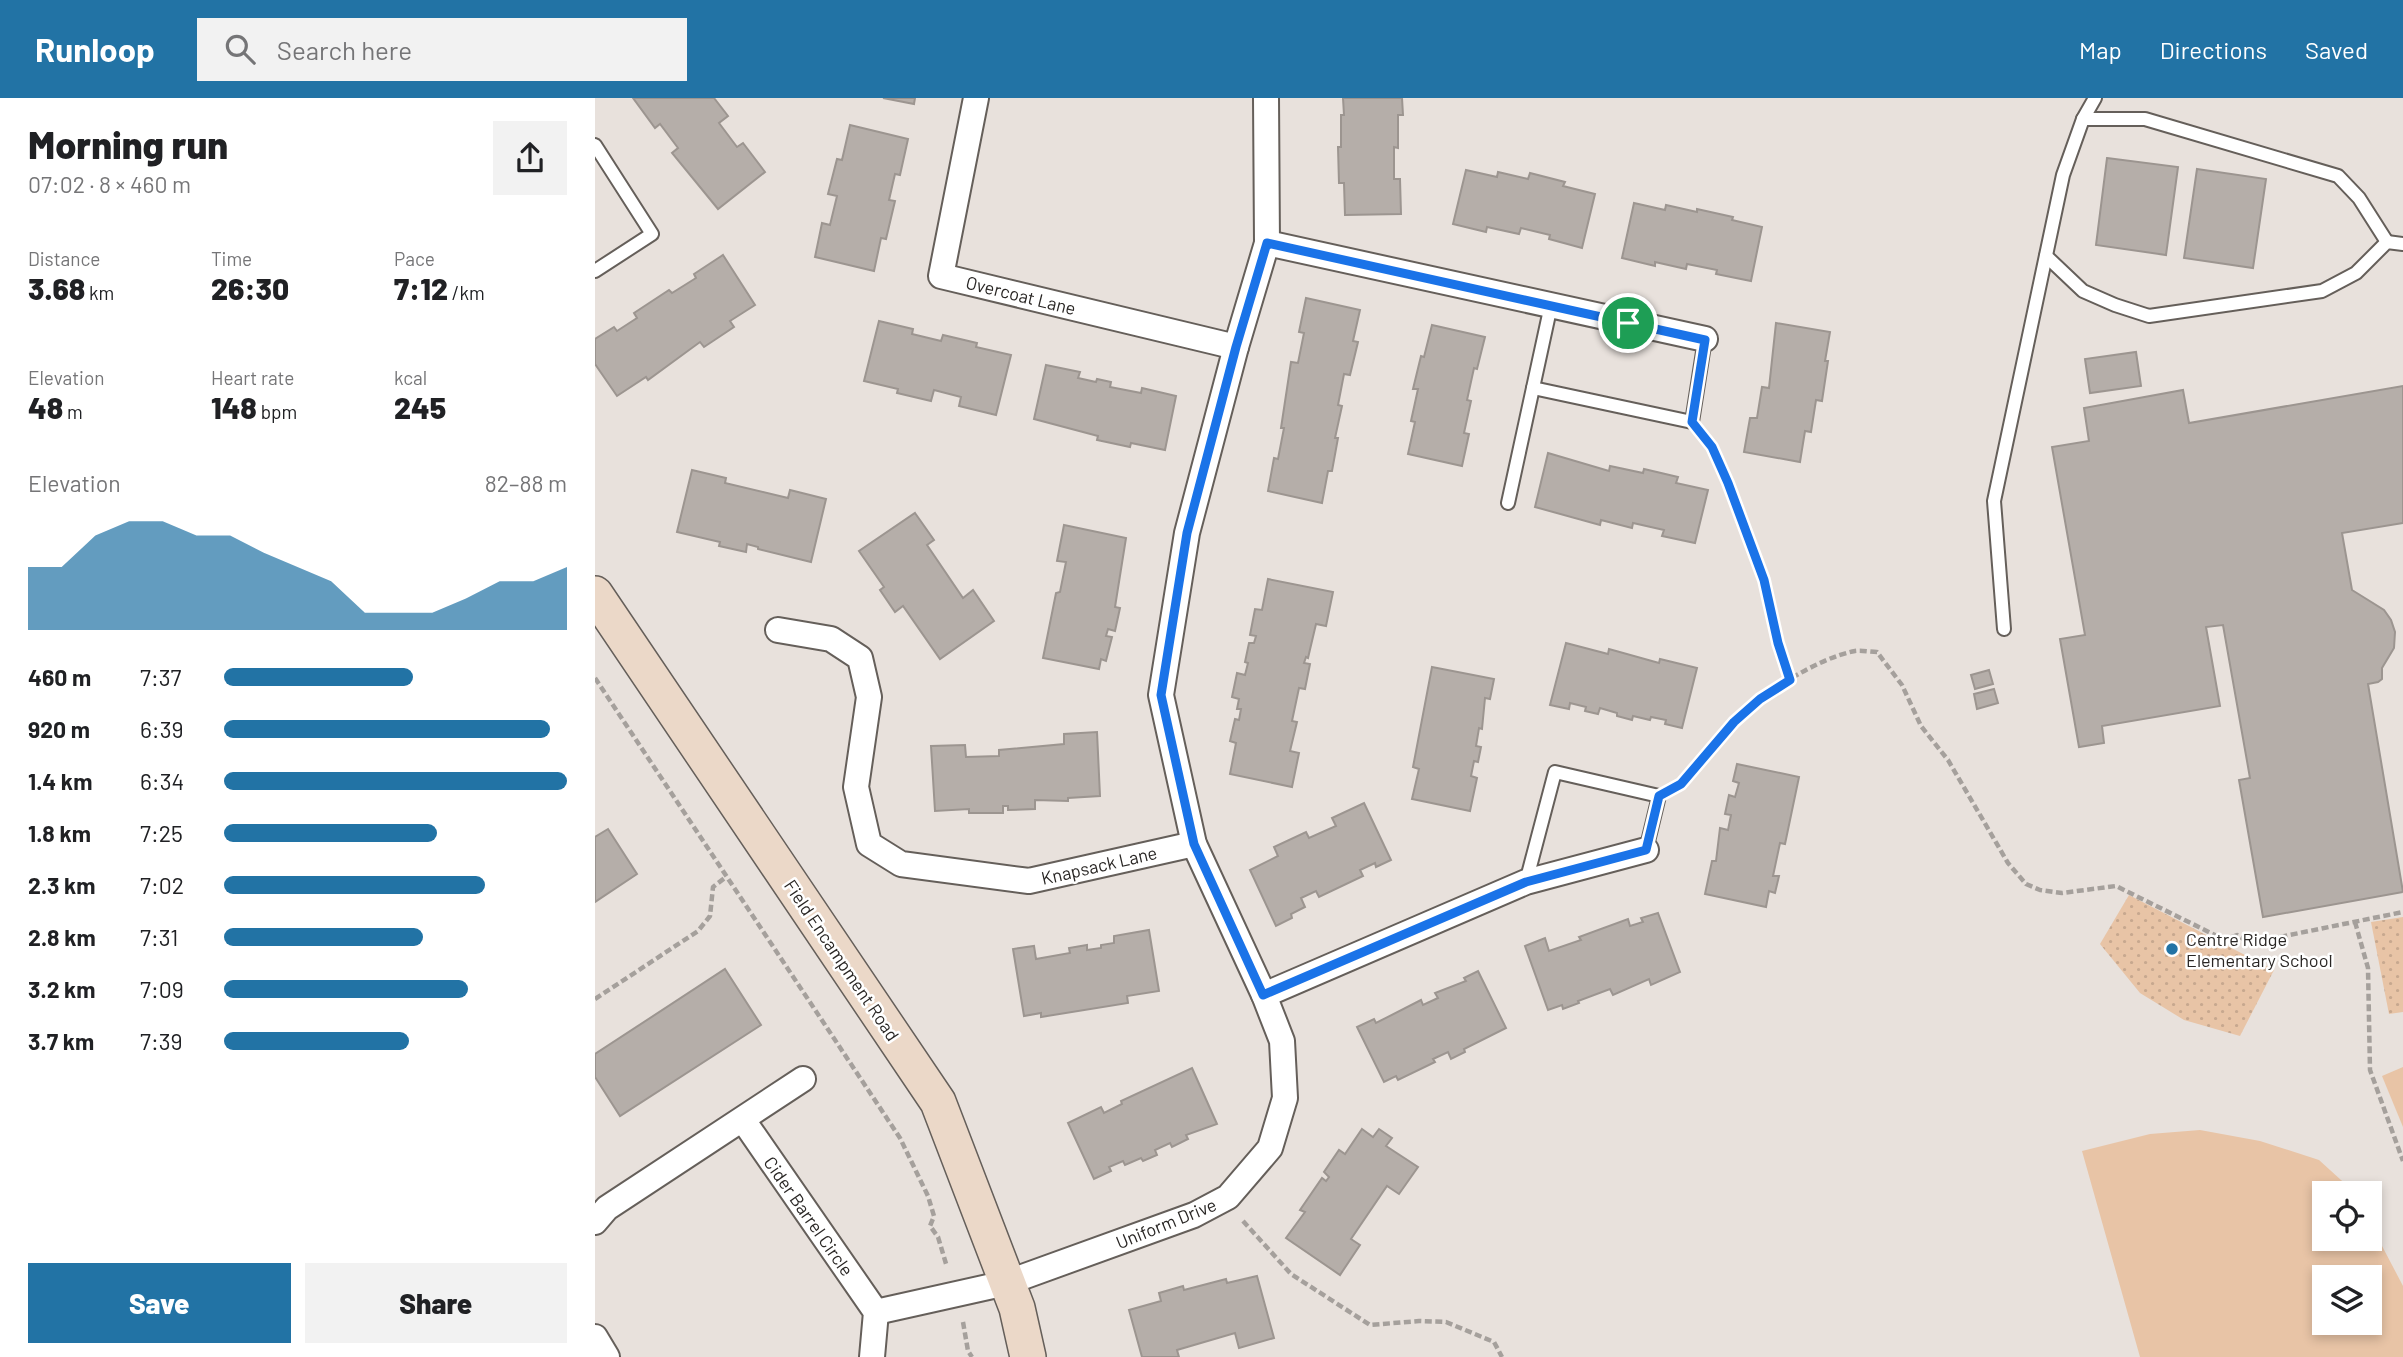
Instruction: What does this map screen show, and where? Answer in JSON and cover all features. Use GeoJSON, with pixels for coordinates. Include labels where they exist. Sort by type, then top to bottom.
{"type":"FeatureCollection","features":[{"type":"Feature","properties":{"kind":"street","name":"Overcoat Lane"},"geometry":{"type":"LineString","coordinates":[[976,98],[941,276],[1236,347]]}},
{"type":"Feature","properties":{"kind":"street","name":"Uniform Drive"},"geometry":{"type":"LineString","coordinates":[[1006,1283],[1194,1215],[1229,1197],[1270,1148],[1285,1098],[1282,1041],[1194,844],[1161,695],[1187,533],[1236,347],[1267,243],[1266,98]]}},
{"type":"Feature","properties":{"kind":"street"},"geometry":{"type":"LineString","coordinates":[[1267,243],[1705,340]]}},
{"type":"Feature","properties":{"kind":"street","name":"Field Encampment Road"},"geometry":{"type":"LineString","coordinates":[[595,594],[938,1102],[1017,1308],[1028,1357]]}},
{"type":"Feature","properties":{"kind":"street","name":"Knapsack Lane"},"geometry":{"type":"LineString","coordinates":[[778,630],[831,639],[860,658],[869,697],[856,787],[869,844],[901,864],[1029,881],[1194,844]]}},
{"type":"Feature","properties":{"kind":"street"},"geometry":{"type":"LineString","coordinates":[[1263,995],[1526,882],[1646,850]]}},
{"type":"Feature","properties":{"kind":"street"},"geometry":{"type":"LineString","coordinates":[[595,1222],[607,1208],[803,1079]]}},
{"type":"Feature","properties":{"kind":"street","name":"Cider Barrel Circle"},"geometry":{"type":"LineString","coordinates":[[743,1120],[876,1312]]}},
{"type":"Feature","properties":{"kind":"street"},"geometry":{"type":"LineString","coordinates":[[872,1357],[876,1312],[1006,1283]]}},
{"type":"Feature","properties":{"kind":"street"},"geometry":{"type":"LineString","coordinates":[[595,1337],[607,1357]]}},
{"type":"Feature","properties":{"kind":"lane"},"geometry":{"type":"LineString","coordinates":[[2004,629],[1994,501],[2063,175],[2083,119],[2095,98]]}},
{"type":"Feature","properties":{"kind":"lane"},"geometry":{"type":"LineString","coordinates":[[2083,119],[2145,118],[2338,176],[2360,198],[2387,242]]}},
{"type":"Feature","properties":{"kind":"lane"},"geometry":{"type":"LineString","coordinates":[[595,145],[652,234],[595,271]]}},
{"type":"Feature","properties":{"kind":"lane"},"geometry":{"type":"LineString","coordinates":[[2387,242],[2403,244]]}},
{"type":"Feature","properties":{"kind":"lane"},"geometry":{"type":"LineString","coordinates":[[2046,256],[2083,291],[2149,316],[2322,291],[2356,272],[2387,242]]}},
{"type":"Feature","properties":{"kind":"lane"},"geometry":{"type":"LineString","coordinates":[[1508,503],[1551,306]]}},
{"type":"Feature","properties":{"kind":"lane"},"geometry":{"type":"LineString","coordinates":[[1533,388],[1692,422],[1705,340]]}},
{"type":"Feature","properties":{"kind":"lane"},"geometry":{"type":"LineString","coordinates":[[1526,882],[1555,772],[1659,796],[1646,850]]}},
{"type":"Feature","properties":{"kind":"path"},"geometry":{"type":"LineString","coordinates":[[1692,422],[1712,447],[1728,483],[1764,580],[1778,643],[1790,680]]}},
{"type":"Feature","properties":{"kind":"path"},"geometry":{"type":"LineString","coordinates":[[1659,796],[1681,784],[1734,722],[1760,699],[1828,660],[1857,650],[1877,652],[1902,685],[1921,726],[1948,760],[2008,863],[2026,884],[2040,890],[2062,893],[2116,886],[2225,940],[2237,935],[2250,943],[2403,912]]}},
{"type":"Feature","properties":{"kind":"path"},"geometry":{"type":"LineString","coordinates":[[595,678],[900,1138],[928,1196],[934,1216],[930,1226],[938,1237]]}},
{"type":"Feature","properties":{"kind":"path"},"geometry":{"type":"LineString","coordinates":[[595,999],[698,931],[710,916],[713,887],[726,877]]}},
{"type":"Feature","properties":{"kind":"path"},"geometry":{"type":"LineString","coordinates":[[2355,922],[2368,968],[2370,1070],[2403,1161]]}},
{"type":"Feature","properties":{"kind":"path"},"geometry":{"type":"LineString","coordinates":[[1229,1197],[1243,1221],[1291,1275],[1370,1325],[1446,1322],[1494,1342],[1502,1357]]}},
{"type":"Feature","properties":{"kind":"path"},"geometry":{"type":"LineString","coordinates":[[966,1331],[968,1351],[972,1357]]}},
{"type":"Feature","properties":{"kind":"shaded area"},"geometry":{"type":"Polygon","coordinates":[[[2129,895],[2274,970],[2240,1036],[2184,1020],[2140,993],[2100,944],[2129,895]]]}},
{"type":"Feature","properties":{"kind":"shaded area"},"geometry":{"type":"Polygon","coordinates":[[[2403,917],[2403,1012],[2389,1014],[2371,922],[2403,917]]]}},
{"type":"Feature","properties":{"kind":"shaded area"},"geometry":{"type":"Polygon","coordinates":[[[2403,1067],[2403,1127],[2382,1076],[2403,1067]]]}},
{"type":"Feature","properties":{"kind":"shaded area"},"geometry":{"type":"Polygon","coordinates":[[[2200,1130],[2260,1141],[2319,1160],[2342,1181],[2312,1181],[2312,1251],[2382,1251],[2382,1246],[2403,1286],[2403,1357],[2140,1357],[2082,1151],[2150,1134],[2200,1130]]]}},
{"type":"Feature","properties":{"kind":"building"},"geometry":{"type":"Polygon","coordinates":[[[633,98],[714,98],[728,116],[719,123],[737,147],[743,143],[765,172],[718,209],[672,153],[678,148],[660,124],[655,128],[633,98]]]}},
{"type":"Feature","properties":{"kind":"building"},"geometry":{"type":"Polygon","coordinates":[[[883,98],[915,98],[914,104],[883,98]]]}},
{"type":"Feature","properties":{"kind":"building"},"geometry":{"type":"Polygon","coordinates":[[[1343,98],[1402,98],[1403,115],[1398,115],[1398,148],[1394,147],[1394,179],[1400,179],[1401,214],[1345,215],[1344,183],[1339,183],[1338,147],[1341,147],[1343,98]]]}},
{"type":"Feature","properties":{"kind":"building"},"geometry":{"type":"Polygon","coordinates":[[[850,125],[908,139],[900,175],[895,174],[889,200],[895,201],[886,239],[881,238],[874,271],[815,257],[822,223],[830,225],[837,196],[828,194],[837,159],[842,160],[850,125]]]}},
{"type":"Feature","properties":{"kind":"building"},"geometry":{"type":"Polygon","coordinates":[[[2107,158],[2178,167],[2166,255],[2096,245],[2107,158]]]}},
{"type":"Feature","properties":{"kind":"building"},"geometry":{"type":"Polygon","coordinates":[[[2197,169],[2266,179],[2253,268],[2184,258],[2197,169]]]}},
{"type":"Feature","properties":{"kind":"building"},"geometry":{"type":"Polygon","coordinates":[[[1466,170],[1497,177],[1498,172],[1528,179],[1530,173],[1565,182],[1563,186],[1595,194],[1582,248],[1549,239],[1550,235],[1521,228],[1519,234],[1487,227],[1486,232],[1453,224],[1466,170]]]}},
{"type":"Feature","properties":{"kind":"building"},"geometry":{"type":"Polygon","coordinates":[[[1634,203],[1665,210],[1666,205],[1697,212],[1697,209],[1762,227],[1751,281],[1716,274],[1717,270],[1687,264],[1686,269],[1655,262],[1655,266],[1622,258],[1634,203]]]}},
{"type":"Feature","properties":{"kind":"building"},"geometry":{"type":"Polygon","coordinates":[[[723,255],[755,305],[730,321],[734,327],[704,347],[700,342],[648,380],[646,377],[617,396],[595,364],[595,339],[614,327],[617,331],[637,318],[634,313],[669,290],[672,293],[696,278],[694,274],[723,255]]]}},
{"type":"Feature","properties":{"kind":"building"},"geometry":{"type":"Polygon","coordinates":[[[1306,298],[1360,310],[1353,341],[1358,342],[1350,375],[1344,374],[1338,405],[1342,406],[1335,438],[1338,438],[1322,503],[1268,491],[1274,458],[1278,459],[1284,428],[1281,428],[1291,362],[1298,363],[1304,333],[1299,332],[1306,298]]]}},
{"type":"Feature","properties":{"kind":"building"},"geometry":{"type":"Polygon","coordinates":[[[879,321],[913,329],[912,334],[941,341],[943,335],[977,343],[976,347],[1011,355],[996,415],[959,406],[961,397],[934,390],[931,401],[864,381],[879,321]]]}},
{"type":"Feature","properties":{"kind":"building"},"geometry":{"type":"Polygon","coordinates":[[[1776,323],[1830,332],[1822,401],[1816,400],[1811,432],[1805,431],[1800,462],[1744,452],[1750,418],[1757,418],[1762,387],[1769,388],[1776,323]]]}},
{"type":"Feature","properties":{"kind":"building"},"geometry":{"type":"Polygon","coordinates":[[[1432,325],[1485,337],[1467,400],[1471,401],[1464,433],[1469,434],[1462,466],[1408,454],[1418,389],[1413,389],[1432,325]]]}},
{"type":"Feature","properties":{"kind":"building"},"geometry":{"type":"Polygon","coordinates":[[[2136,352],[2141,386],[2090,393],[2085,359],[2136,352]]]}},
{"type":"Feature","properties":{"kind":"building"},"geometry":{"type":"Polygon","coordinates":[[[1046,365],[1080,372],[1078,378],[1111,382],[1110,387],[1141,393],[1142,388],[1176,396],[1165,450],[1131,443],[1130,447],[1097,440],[1098,436],[1034,419],[1046,365]]]}},
{"type":"Feature","properties":{"kind":"building"},"geometry":{"type":"Polygon","coordinates":[[[2403,386],[2403,523],[2342,533],[2352,590],[2384,610],[2395,632],[2394,648],[2382,668],[2382,679],[2368,684],[2403,892],[2263,917],[2239,780],[2250,778],[2223,625],[2206,627],[2220,706],[2102,726],[2104,743],[2079,747],[2060,639],[2085,635],[2052,447],[2089,441],[2084,408],[2183,390],[2189,423],[2403,386]]]}},
{"type":"Feature","properties":{"kind":"building"},"geometry":{"type":"Polygon","coordinates":[[[1548,453],[1609,471],[1610,466],[1643,473],[1644,469],[1678,477],[1676,483],[1708,490],[1695,543],[1662,536],[1664,530],[1633,523],[1632,528],[1601,520],[1600,525],[1535,507],[1548,453]]]}},
{"type":"Feature","properties":{"kind":"building"},"geometry":{"type":"Polygon","coordinates":[[[692,470],[726,478],[725,483],[788,498],[790,490],[826,499],[811,562],[747,544],[746,552],[719,546],[720,542],[677,532],[692,470]]]}},
{"type":"Feature","properties":{"kind":"building"},"geometry":{"type":"Polygon","coordinates":[[[915,513],[934,540],[927,545],[963,598],[973,590],[994,621],[940,659],[903,606],[895,612],[880,590],[884,587],[859,551],[915,513]]]}},
{"type":"Feature","properties":{"kind":"building"},"geometry":{"type":"Polygon","coordinates":[[[1064,525],[1126,538],[1115,607],[1120,608],[1115,631],[1108,629],[1106,636],[1112,637],[1106,661],[1101,659],[1099,669],[1043,658],[1056,593],[1060,592],[1066,562],[1057,561],[1064,525]]]}},
{"type":"Feature","properties":{"kind":"building"},"geometry":{"type":"Polygon","coordinates":[[[1268,579],[1333,592],[1326,626],[1316,624],[1308,658],[1306,657],[1304,663],[1310,664],[1305,689],[1299,688],[1292,721],[1297,722],[1290,751],[1299,753],[1292,787],[1230,774],[1236,743],[1230,741],[1235,719],[1239,720],[1241,709],[1237,709],[1239,699],[1232,697],[1237,673],[1245,675],[1249,643],[1254,643],[1256,636],[1250,635],[1255,609],[1262,610],[1268,579]]]}},
{"type":"Feature","properties":{"kind":"building"},"geometry":{"type":"Polygon","coordinates":[[[1566,643],[1608,654],[1609,649],[1659,663],[1660,659],[1697,668],[1682,728],[1665,724],[1666,720],[1651,717],[1650,720],[1633,716],[1632,720],[1600,708],[1598,714],[1585,711],[1586,707],[1570,703],[1569,709],[1550,705],[1566,643]]]}},
{"type":"Feature","properties":{"kind":"building"},"geometry":{"type":"Polygon","coordinates":[[[1432,667],[1494,679],[1490,699],[1485,698],[1482,729],[1479,728],[1476,746],[1481,747],[1471,776],[1477,778],[1470,811],[1412,799],[1419,769],[1413,767],[1432,667]]]}},
{"type":"Feature","properties":{"kind":"building"},"geometry":{"type":"Polygon","coordinates":[[[1989,670],[1993,684],[1975,689],[1971,675],[1989,670]]]}},
{"type":"Feature","properties":{"kind":"building"},"geometry":{"type":"Polygon","coordinates":[[[1994,689],[1998,703],[1977,709],[1974,694],[1994,689]]]}},
{"type":"Feature","properties":{"kind":"building"},"geometry":{"type":"Polygon","coordinates":[[[1097,732],[1100,796],[1068,798],[1068,801],[1035,800],[1035,809],[1008,810],[1008,806],[1003,806],[1003,813],[969,813],[969,809],[935,811],[931,746],[965,745],[966,757],[999,756],[999,750],[1064,744],[1064,734],[1097,732]]]}},
{"type":"Feature","properties":{"kind":"building"},"geometry":{"type":"Polygon","coordinates":[[[1737,764],[1799,777],[1785,844],[1780,843],[1773,876],[1779,876],[1775,893],[1769,891],[1766,907],[1705,894],[1712,861],[1716,861],[1720,828],[1728,830],[1731,815],[1725,814],[1729,795],[1735,797],[1739,783],[1733,781],[1737,764]]]}},
{"type":"Feature","properties":{"kind":"building"},"geometry":{"type":"Polygon","coordinates":[[[1364,803],[1391,860],[1360,870],[1363,876],[1319,897],[1316,891],[1301,898],[1305,907],[1276,926],[1250,870],[1278,856],[1274,847],[1306,832],[1309,838],[1336,826],[1332,818],[1364,803]]]}},
{"type":"Feature","properties":{"kind":"building"},"geometry":{"type":"Polygon","coordinates":[[[608,829],[637,874],[595,902],[595,837],[608,829]]]}},
{"type":"Feature","properties":{"kind":"building"},"geometry":{"type":"Polygon","coordinates":[[[1658,913],[1680,972],[1651,985],[1649,979],[1613,995],[1610,989],[1563,1009],[1562,1005],[1548,1010],[1525,946],[1545,938],[1549,951],[1628,919],[1630,926],[1643,922],[1641,918],[1658,913]]]}},
{"type":"Feature","properties":{"kind":"building"},"geometry":{"type":"Polygon","coordinates":[[[1149,930],[1159,991],[1127,996],[1128,1003],[1041,1017],[1041,1013],[1024,1016],[1013,949],[1034,946],[1036,959],[1070,953],[1069,948],[1087,945],[1087,950],[1101,948],[1101,945],[1114,943],[1114,936],[1149,930]]]}},
{"type":"Feature","properties":{"kind":"building"},"geometry":{"type":"Polygon","coordinates":[[[725,969],[761,1025],[620,1116],[595,1077],[595,1054],[725,969]]]}},
{"type":"Feature","properties":{"kind":"building"},"geometry":{"type":"Polygon","coordinates":[[[1478,971],[1506,1028],[1464,1049],[1465,1052],[1451,1059],[1448,1052],[1433,1059],[1435,1062],[1398,1080],[1396,1076],[1384,1082],[1357,1027],[1374,1019],[1376,1023],[1421,1000],[1423,1005],[1438,998],[1435,993],[1466,981],[1464,978],[1478,971]]]}},
{"type":"Feature","properties":{"kind":"building"},"geometry":{"type":"Polygon","coordinates":[[[1192,1068],[1217,1124],[1186,1135],[1188,1139],[1172,1147],[1170,1143],[1155,1150],[1157,1155],[1143,1161],[1141,1158],[1125,1165],[1123,1161],[1109,1167],[1111,1171],[1094,1179],[1068,1123],[1101,1107],[1104,1113],[1122,1104],[1121,1101],[1192,1068]]]}},
{"type":"Feature","properties":{"kind":"building"},"geometry":{"type":"Polygon","coordinates":[[[1362,1129],[1373,1137],[1379,1129],[1392,1138],[1386,1146],[1418,1167],[1399,1194],[1387,1186],[1351,1239],[1360,1245],[1340,1275],[1286,1238],[1305,1212],[1300,1210],[1322,1178],[1326,1181],[1329,1177],[1324,1172],[1339,1150],[1345,1154],[1362,1129]]]}},
{"type":"Feature","properties":{"kind":"building"},"geometry":{"type":"Polygon","coordinates":[[[1257,1276],[1274,1338],[1239,1348],[1235,1333],[1177,1350],[1179,1357],[1142,1357],[1129,1310],[1161,1301],[1159,1293],[1183,1286],[1184,1290],[1226,1279],[1227,1283],[1257,1276]]]}},
{"type":"Feature","properties":{"kind":"place","name":"Centre Ridge Elementary School"},"geometry":{"type":"Point","coordinates":[2172,949]}},
{"type":"Feature","properties":{"kind":"route"},"geometry":{"type":"LineString","coordinates":[[1267,243],[1628,323],[1705,340],[1692,422],[1712,447],[1728,483],[1764,580],[1778,643],[1790,680],[1760,699],[1734,722],[1681,784],[1659,796],[1646,850],[1526,882],[1263,995],[1194,844],[1161,695],[1187,533],[1236,347],[1267,243]]}}]}
